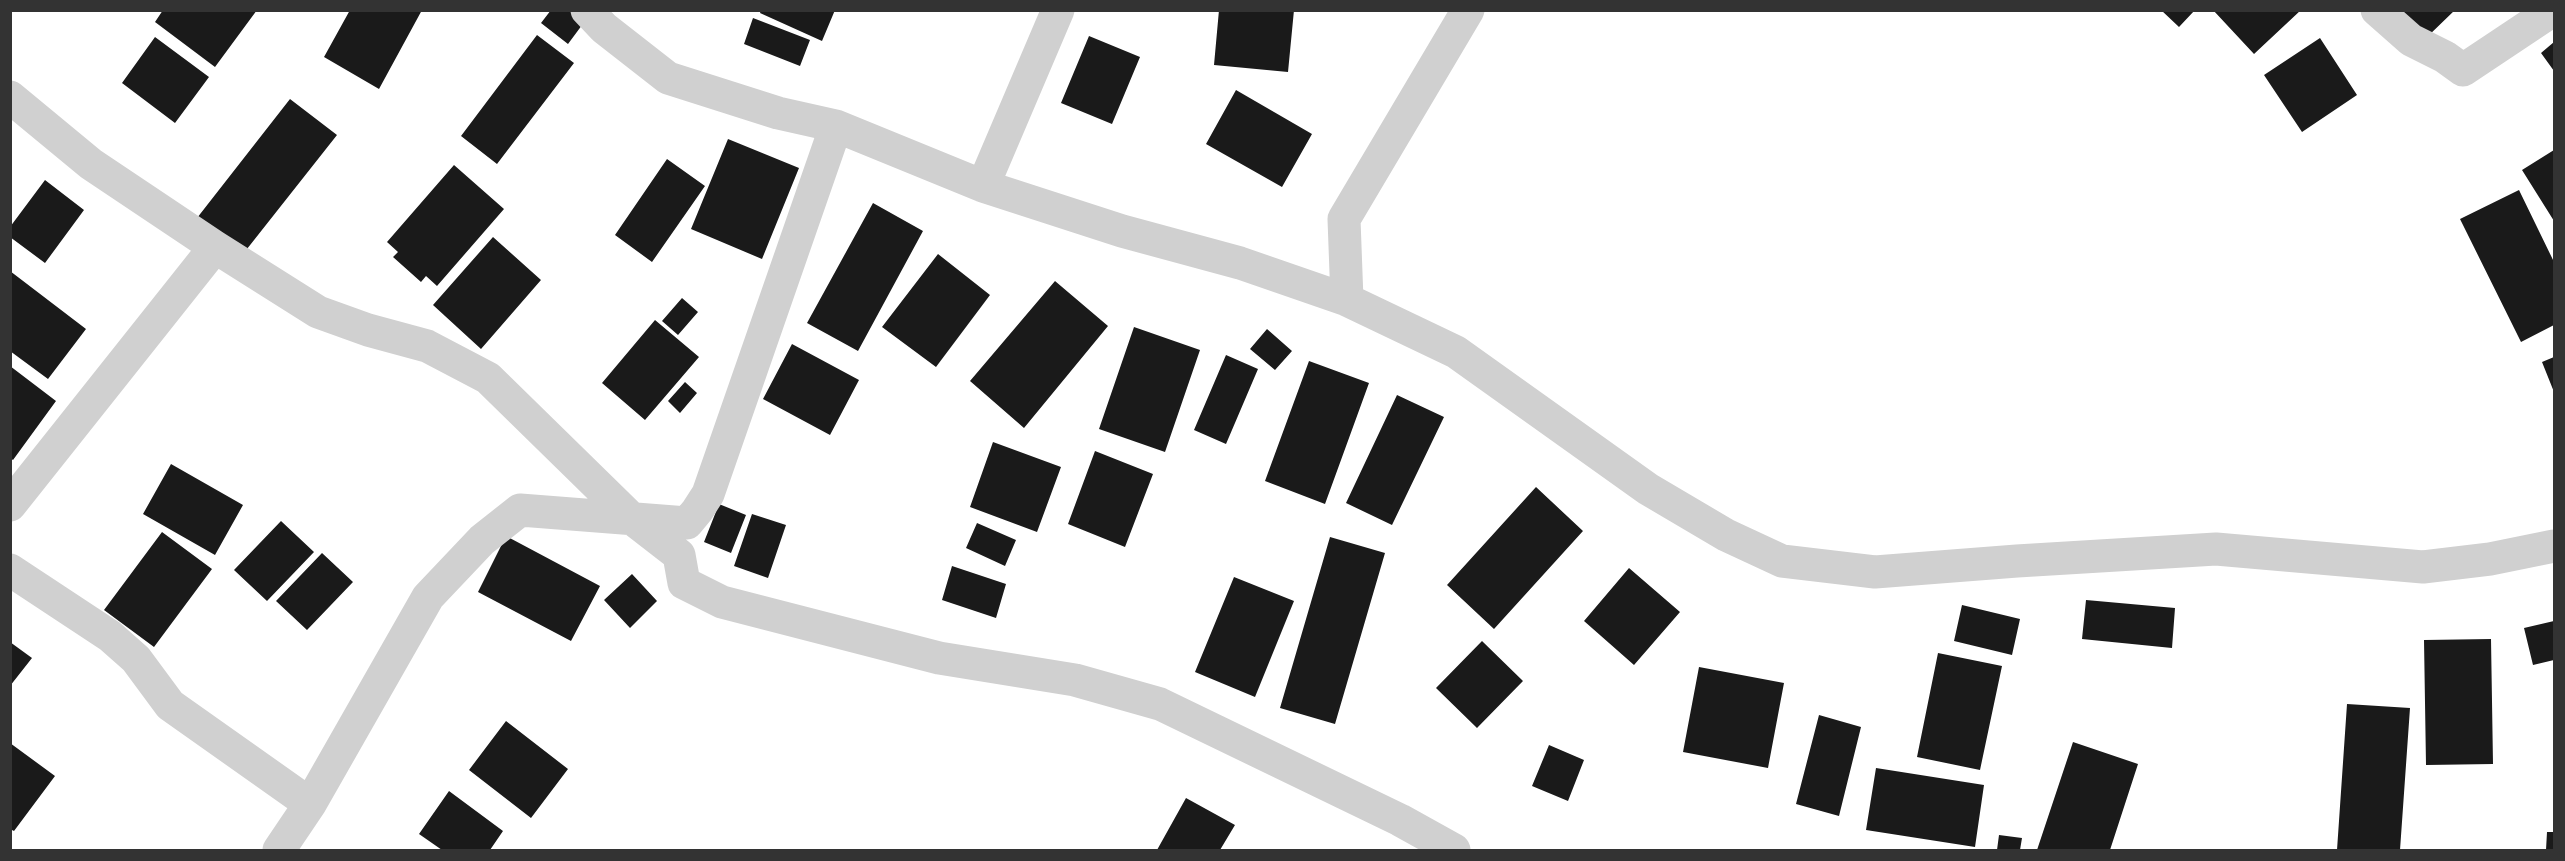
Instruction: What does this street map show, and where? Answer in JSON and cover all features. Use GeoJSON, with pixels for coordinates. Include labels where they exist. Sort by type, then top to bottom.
{"type":"FeatureCollection","features":[{"type":"Feature","properties":{"kind":"street"},"geometry":{"type":"LineString","coordinates":[[588,10],[604,28],[668,78],[778,113],[836,126],[982,186],[1122,231],[1240,263],[1347,300],[1456,352],[1648,489],[1726,535],[1782,561],[1875,572],[2216,549],[2423,567],[2490,559],[2554,546]]}},
{"type":"Feature","properties":{"kind":"street"},"geometry":{"type":"LineString","coordinates":[[982,186],[1058,10]]}},
{"type":"Feature","properties":{"kind":"street"},"geometry":{"type":"LineString","coordinates":[[1347,300],[1344,219],[1468,10]]}},
{"type":"Feature","properties":{"kind":"street"},"geometry":{"type":"LineString","coordinates":[[2377,10],[2411,40],[2445,57],[2463,70],[2553,10]]}},
{"type":"Feature","properties":{"kind":"street"},"geometry":{"type":"LineString","coordinates":[[10,97],[91,164],[215,247],[318,312],[368,330],[428,346],[488,378],[630,517],[679,555]]}},
{"type":"Feature","properties":{"kind":"street"},"geometry":{"type":"LineString","coordinates":[[836,126],[708,494],[687,523],[679,555],[684,583],[722,602],[939,658],[1075,680],[1160,704],[1400,820],[1454,850]]}},
{"type":"Feature","properties":{"kind":"street"},"geometry":{"type":"LineString","coordinates":[[10,505],[215,247]]}},
{"type":"Feature","properties":{"kind":"street"},"geometry":{"type":"LineString","coordinates":[[279,850],[310,804],[428,597],[482,540],[520,510],[687,523]]}},
{"type":"Feature","properties":{"kind":"street"},"geometry":{"type":"LineString","coordinates":[[10,570],[110,636],[136,659],[170,705],[310,804]]}},
{"type":"Feature","properties":{"kind":"building"},"geometry":{"type":"Polygon","coordinates":[[[163,10],[257,10],[215,67],[155,22],[163,10]]]}},
{"type":"Feature","properties":{"kind":"building"},"geometry":{"type":"Polygon","coordinates":[[[350,10],[422,10],[379,89],[324,57],[350,10]]]}},
{"type":"Feature","properties":{"kind":"building"},"geometry":{"type":"Polygon","coordinates":[[[551,10],[580,10],[588,17],[568,44],[541,23],[551,10]]]}},
{"type":"Feature","properties":{"kind":"building"},"geometry":{"type":"Polygon","coordinates":[[[761,10],[835,10],[822,41],[760,13],[761,10]]]}},
{"type":"Feature","properties":{"kind":"building"},"geometry":{"type":"Polygon","coordinates":[[[1219,10],[1294,10],[1288,72],[1214,65],[1219,10]]]}},
{"type":"Feature","properties":{"kind":"building"},"geometry":{"type":"Polygon","coordinates":[[[2161,10],[2195,10],[2179,27],[2161,10]]]}},
{"type":"Feature","properties":{"kind":"building"},"geometry":{"type":"Polygon","coordinates":[[[2213,10],[2301,10],[2254,54],[2213,10]]]}},
{"type":"Feature","properties":{"kind":"building"},"geometry":{"type":"Polygon","coordinates":[[[2399,10],[2455,10],[2425,39],[2399,10]]]}},
{"type":"Feature","properties":{"kind":"building"},"geometry":{"type":"Polygon","coordinates":[[[753,18],[810,40],[800,66],[744,44],[753,18]]]}},
{"type":"Feature","properties":{"kind":"building"},"geometry":{"type":"Polygon","coordinates":[[[537,35],[574,63],[497,164],[461,136],[537,35]]]}},
{"type":"Feature","properties":{"kind":"building"},"geometry":{"type":"Polygon","coordinates":[[[1089,36],[1140,57],[1112,124],[1061,103],[1089,36]]]}},
{"type":"Feature","properties":{"kind":"building"},"geometry":{"type":"Polygon","coordinates":[[[155,37],[209,77],[175,123],[122,83],[155,37]]]}},
{"type":"Feature","properties":{"kind":"building"},"geometry":{"type":"Polygon","coordinates":[[[2320,38],[2357,95],[2302,132],[2264,75],[2320,38]]]}},
{"type":"Feature","properties":{"kind":"building"},"geometry":{"type":"Polygon","coordinates":[[[2554,42],[2554,71],[2541,53],[2554,42]]]}},
{"type":"Feature","properties":{"kind":"building"},"geometry":{"type":"Polygon","coordinates":[[[1236,90],[1312,134],[1282,187],[1206,144],[1236,90]]]}},
{"type":"Feature","properties":{"kind":"building"},"geometry":{"type":"Polygon","coordinates":[[[290,99],[337,135],[243,254],[197,218],[290,99]]]}},
{"type":"Feature","properties":{"kind":"building"},"geometry":{"type":"Polygon","coordinates":[[[728,139],[799,168],[762,259],[691,229],[728,139]]]}},
{"type":"Feature","properties":{"kind":"building"},"geometry":{"type":"Polygon","coordinates":[[[2554,150],[2554,221],[2522,170],[2554,150]]]}},
{"type":"Feature","properties":{"kind":"building"},"geometry":{"type":"Polygon","coordinates":[[[667,159],[705,186],[652,262],[615,235],[667,159]]]}},
{"type":"Feature","properties":{"kind":"building"},"geometry":{"type":"Polygon","coordinates":[[[454,165],[504,209],[437,286],[426,276],[421,282],[393,257],[398,252],[387,242],[454,165]]]}},
{"type":"Feature","properties":{"kind":"building"},"geometry":{"type":"Polygon","coordinates":[[[45,180],[84,210],[45,263],[10,237],[10,227],[45,180]]]}},
{"type":"Feature","properties":{"kind":"building"},"geometry":{"type":"Polygon","coordinates":[[[2519,190],[2554,262],[2554,325],[2521,342],[2460,219],[2519,190]]]}},
{"type":"Feature","properties":{"kind":"building"},"geometry":{"type":"Polygon","coordinates":[[[873,203],[923,231],[858,351],[807,323],[873,203]]]}},
{"type":"Feature","properties":{"kind":"building"},"geometry":{"type":"Polygon","coordinates":[[[493,237],[541,280],[481,349],[433,305],[493,237]]]}},
{"type":"Feature","properties":{"kind":"building"},"geometry":{"type":"Polygon","coordinates":[[[938,254],[990,295],[936,367],[882,327],[938,254]]]}},
{"type":"Feature","properties":{"kind":"building"},"geometry":{"type":"Polygon","coordinates":[[[10,271],[86,329],[48,379],[10,351],[10,271]]]}},
{"type":"Feature","properties":{"kind":"building"},"geometry":{"type":"Polygon","coordinates":[[[1055,281],[1108,326],[1024,428],[970,381],[1055,281]]]}},
{"type":"Feature","properties":{"kind":"building"},"geometry":{"type":"Polygon","coordinates":[[[682,298],[698,312],[678,335],[662,321],[682,298]]]}},
{"type":"Feature","properties":{"kind":"building"},"geometry":{"type":"Polygon","coordinates":[[[655,320],[699,357],[645,420],[602,383],[655,320]]]}},
{"type":"Feature","properties":{"kind":"building"},"geometry":{"type":"Polygon","coordinates":[[[1134,327],[1200,350],[1165,452],[1099,429],[1134,327]]]}},
{"type":"Feature","properties":{"kind":"building"},"geometry":{"type":"Polygon","coordinates":[[[1267,329],[1292,351],[1275,370],[1250,349],[1267,329]]]}},
{"type":"Feature","properties":{"kind":"building"},"geometry":{"type":"Polygon","coordinates":[[[792,344],[859,380],[830,435],[763,399],[792,344]]]}},
{"type":"Feature","properties":{"kind":"building"},"geometry":{"type":"Polygon","coordinates":[[[1226,355],[1258,369],[1226,444],[1194,430],[1226,355]]]}},
{"type":"Feature","properties":{"kind":"building"},"geometry":{"type":"Polygon","coordinates":[[[2554,357],[2554,392],[2542,362],[2554,357]]]}},
{"type":"Feature","properties":{"kind":"building"},"geometry":{"type":"Polygon","coordinates":[[[1309,361],[1369,383],[1325,504],[1265,481],[1309,361]]]}},
{"type":"Feature","properties":{"kind":"building"},"geometry":{"type":"Polygon","coordinates":[[[10,366],[56,401],[13,460],[10,458],[10,366]]]}},
{"type":"Feature","properties":{"kind":"building"},"geometry":{"type":"Polygon","coordinates":[[[685,382],[697,393],[680,413],[668,401],[685,382]]]}},
{"type":"Feature","properties":{"kind":"building"},"geometry":{"type":"Polygon","coordinates":[[[1397,395],[1444,417],[1392,525],[1346,503],[1397,395]]]}},
{"type":"Feature","properties":{"kind":"building"},"geometry":{"type":"Polygon","coordinates":[[[993,442],[1061,467],[1037,532],[970,507],[993,442]]]}},
{"type":"Feature","properties":{"kind":"building"},"geometry":{"type":"Polygon","coordinates":[[[1095,451],[1153,474],[1125,547],[1068,524],[1095,451]]]}},
{"type":"Feature","properties":{"kind":"building"},"geometry":{"type":"Polygon","coordinates":[[[171,464],[243,505],[215,555],[143,514],[171,464]]]}},
{"type":"Feature","properties":{"kind":"building"},"geometry":{"type":"Polygon","coordinates":[[[1536,487],[1583,531],[1494,629],[1447,585],[1536,487]]]}},
{"type":"Feature","properties":{"kind":"building"},"geometry":{"type":"Polygon","coordinates":[[[719,504],[746,515],[731,553],[704,542],[719,504]]]}},
{"type":"Feature","properties":{"kind":"building"},"geometry":{"type":"Polygon","coordinates":[[[752,514],[786,525],[768,578],[734,566],[752,514]]]}},
{"type":"Feature","properties":{"kind":"building"},"geometry":{"type":"Polygon","coordinates":[[[281,521],[314,552],[267,601],[234,570],[281,521]]]}},
{"type":"Feature","properties":{"kind":"building"},"geometry":{"type":"Polygon","coordinates":[[[977,523],[1016,540],[1005,566],[966,548],[977,523]]]}},
{"type":"Feature","properties":{"kind":"building"},"geometry":{"type":"Polygon","coordinates":[[[162,532],[212,569],[154,647],[104,610],[162,532]]]}},
{"type":"Feature","properties":{"kind":"building"},"geometry":{"type":"Polygon","coordinates":[[[506,536],[600,586],[571,641],[478,592],[506,536]]]}},
{"type":"Feature","properties":{"kind":"building"},"geometry":{"type":"Polygon","coordinates":[[[1330,537],[1385,553],[1335,724],[1280,708],[1330,537]]]}},
{"type":"Feature","properties":{"kind":"building"},"geometry":{"type":"Polygon","coordinates":[[[322,553],[353,582],[307,630],[276,601],[322,553]]]}},
{"type":"Feature","properties":{"kind":"building"},"geometry":{"type":"Polygon","coordinates":[[[952,566],[1006,584],[996,618],[942,600],[952,566]]]}},
{"type":"Feature","properties":{"kind":"building"},"geometry":{"type":"Polygon","coordinates":[[[1629,568],[1680,612],[1634,665],[1584,621],[1629,568]]]}},
{"type":"Feature","properties":{"kind":"building"},"geometry":{"type":"Polygon","coordinates":[[[632,574],[657,601],[630,628],[604,600],[632,574]]]}},
{"type":"Feature","properties":{"kind":"building"},"geometry":{"type":"Polygon","coordinates":[[[1234,577],[1294,601],[1255,697],[1195,672],[1234,577]]]}},
{"type":"Feature","properties":{"kind":"building"},"geometry":{"type":"Polygon","coordinates":[[[2086,600],[2175,608],[2172,648],[2082,639],[2086,600]]]}},
{"type":"Feature","properties":{"kind":"building"},"geometry":{"type":"Polygon","coordinates":[[[1962,605],[2020,619],[2012,655],[1954,641],[1962,605]]]}},
{"type":"Feature","properties":{"kind":"building"},"geometry":{"type":"Polygon","coordinates":[[[2554,621],[2554,660],[2533,665],[2524,628],[2554,621]]]}},
{"type":"Feature","properties":{"kind":"building"},"geometry":{"type":"Polygon","coordinates":[[[2491,639],[2493,764],[2426,765],[2424,640],[2491,639]]]}},
{"type":"Feature","properties":{"kind":"building"},"geometry":{"type":"Polygon","coordinates":[[[1482,641],[1523,681],[1477,728],[1436,688],[1482,641]]]}},
{"type":"Feature","properties":{"kind":"building"},"geometry":{"type":"Polygon","coordinates":[[[10,642],[32,658],[10,686],[10,642]]]}},
{"type":"Feature","properties":{"kind":"building"},"geometry":{"type":"Polygon","coordinates":[[[1938,653],[2002,666],[1980,770],[1917,757],[1938,653]]]}},
{"type":"Feature","properties":{"kind":"building"},"geometry":{"type":"Polygon","coordinates":[[[1699,667],[1784,683],[1768,768],[1683,752],[1699,667]]]}},
{"type":"Feature","properties":{"kind":"building"},"geometry":{"type":"Polygon","coordinates":[[[2347,704],[2410,708],[2400,850],[2337,850],[2347,704]]]}},
{"type":"Feature","properties":{"kind":"building"},"geometry":{"type":"Polygon","coordinates":[[[1819,715],[1861,727],[1839,816],[1796,804],[1819,715]]]}},
{"type":"Feature","properties":{"kind":"building"},"geometry":{"type":"Polygon","coordinates":[[[506,721],[568,769],[531,818],[469,770],[506,721]]]}},
{"type":"Feature","properties":{"kind":"building"},"geometry":{"type":"Polygon","coordinates":[[[2073,742],[2138,764],[2110,850],[2037,850],[2073,742]]]}},
{"type":"Feature","properties":{"kind":"building"},"geometry":{"type":"Polygon","coordinates":[[[10,743],[55,776],[14,831],[10,829],[10,743]]]}},
{"type":"Feature","properties":{"kind":"building"},"geometry":{"type":"Polygon","coordinates":[[[1549,745],[1584,760],[1568,801],[1532,786],[1549,745]]]}},
{"type":"Feature","properties":{"kind":"building"},"geometry":{"type":"Polygon","coordinates":[[[1876,768],[1984,785],[1975,847],[1866,830],[1876,768]]]}},
{"type":"Feature","properties":{"kind":"building"},"geometry":{"type":"Polygon","coordinates":[[[449,791],[503,831],[490,850],[442,850],[419,834],[449,791]]]}},
{"type":"Feature","properties":{"kind":"building"},"geometry":{"type":"Polygon","coordinates":[[[1186,798],[1235,825],[1220,850],[1157,850],[1186,798]]]}},
{"type":"Feature","properties":{"kind":"building"},"geometry":{"type":"Polygon","coordinates":[[[2547,832],[2554,832],[2554,850],[2546,850],[2547,832]]]}},
{"type":"Feature","properties":{"kind":"building"},"geometry":{"type":"Polygon","coordinates":[[[1999,835],[2022,838],[2020,850],[1997,850],[1999,835]]]}}]}
